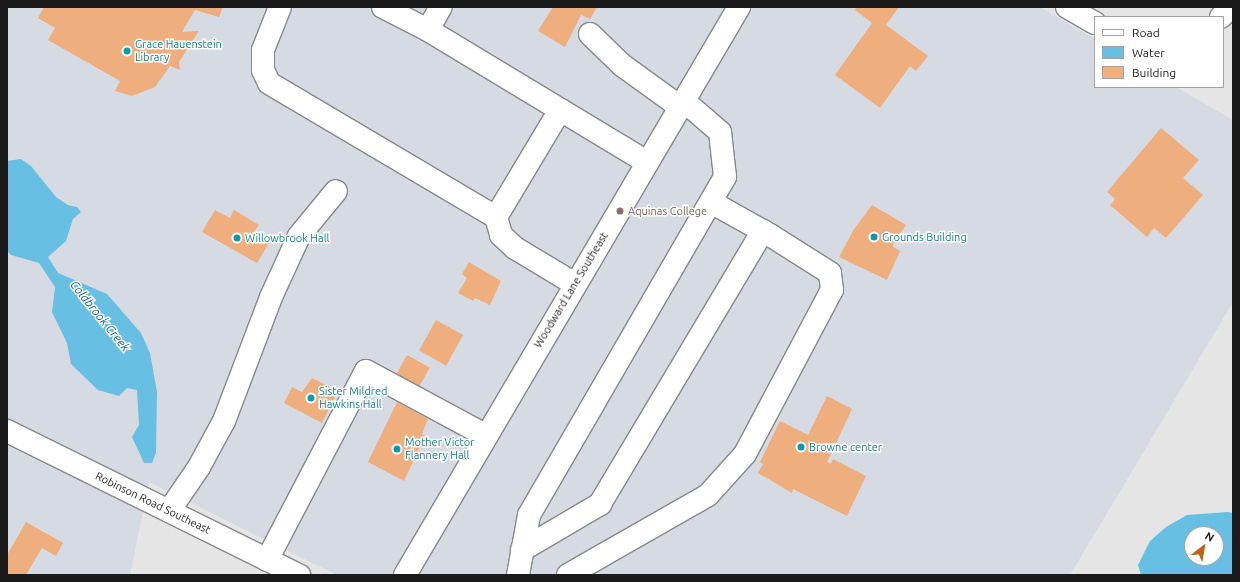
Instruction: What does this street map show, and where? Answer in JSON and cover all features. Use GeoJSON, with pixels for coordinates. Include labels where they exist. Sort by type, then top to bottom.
{"type":"FeatureCollection","features":[{"type":"Feature","properties":{"kind":"street"},"geometry":{"type":"LineString","coordinates":[[280,7],[263,50],[263,70],[269,83],[496,217],[501,235],[516,248],[575,284]]}},
{"type":"Feature","properties":{"kind":"street"},"geometry":{"type":"LineString","coordinates":[[383,7],[428,30],[647,162]]}},
{"type":"Feature","properties":{"kind":"street"},"geometry":{"type":"LineString","coordinates":[[428,30],[441,7]]}},
{"type":"Feature","properties":{"kind":"street","name":"Woodward Lane Southeast"},"geometry":{"type":"LineString","coordinates":[[405,575],[485,435],[739,7]]}},
{"type":"Feature","properties":{"kind":"street"},"geometry":{"type":"LineString","coordinates":[[1067,7],[1094,22]]}},
{"type":"Feature","properties":{"kind":"street"},"geometry":{"type":"LineString","coordinates":[[1222,16],[1230,7]]}},
{"type":"Feature","properties":{"kind":"street"},"geometry":{"type":"LineString","coordinates":[[518,575],[529,515],[725,177],[720,132],[682,104],[644,82],[590,34]]}},
{"type":"Feature","properties":{"kind":"street"},"geometry":{"type":"LineString","coordinates":[[496,217],[560,110]]}},
{"type":"Feature","properties":{"kind":"street"},"geometry":{"type":"LineString","coordinates":[[169,511],[200,467],[224,421],[271,297],[299,236],[336,191]]}},
{"type":"Feature","properties":{"kind":"street"},"geometry":{"type":"LineString","coordinates":[[568,575],[708,495],[745,454],[832,290],[830,273],[763,231],[710,202]]}},
{"type":"Feature","properties":{"kind":"street"},"geometry":{"type":"LineString","coordinates":[[522,550],[600,504],[763,231]]}},
{"type":"Feature","properties":{"kind":"street"},"geometry":{"type":"LineString","coordinates":[[267,560],[366,371],[485,435]]}},
{"type":"Feature","properties":{"kind":"street","name":"Robinson Road Southeast"},"geometry":{"type":"LineString","coordinates":[[7,431],[299,575]]}},
{"type":"Feature","properties":{"kind":"shaded area","name":"Aquinas College"},"geometry":{"type":"Polygon","coordinates":[[[7,7],[1040,7],[1094,38],[1094,88],[1178,88],[1233,120],[1233,302],[1070,575],[337,575],[149,482],[130,575],[7,575],[7,7]]]}},
{"type":"Feature","properties":{"kind":"water","name":"Coldbrook Creek"},"geometry":{"type":"Polygon","coordinates":[[[21,159],[31,166],[56,197],[68,205],[77,207],[81,212],[73,219],[66,241],[48,257],[58,273],[107,294],[141,333],[150,353],[157,392],[156,453],[152,463],[144,463],[132,437],[139,425],[137,390],[127,388],[119,396],[98,390],[71,364],[67,343],[52,312],[55,287],[39,263],[11,255],[7,251],[7,161],[21,159]]]}},
{"type":"Feature","properties":{"kind":"water"},"geometry":{"type":"Polygon","coordinates":[[[1228,512],[1233,513],[1233,575],[1141,575],[1138,565],[1150,541],[1166,527],[1187,515],[1228,512]]]}},
{"type":"Feature","properties":{"kind":"building","name":"Grace Hauenstein Library"},"geometry":{"type":"Polygon","coordinates":[[[44,7],[223,7],[219,17],[195,10],[182,32],[199,31],[179,62],[180,70],[170,66],[155,87],[132,96],[115,91],[120,81],[48,40],[55,28],[38,18],[44,7]]]}},
{"type":"Feature","properties":{"kind":"building"},"geometry":{"type":"Polygon","coordinates":[[[553,7],[597,7],[590,19],[581,15],[565,47],[538,31],[553,7]]]}},
{"type":"Feature","properties":{"kind":"building"},"geometry":{"type":"Polygon","coordinates":[[[857,7],[899,7],[886,25],[928,56],[916,71],[910,66],[880,108],[835,75],[872,23],[855,10],[857,7]]]}},
{"type":"Feature","properties":{"kind":"building"},"geometry":{"type":"Polygon","coordinates":[[[1161,128],[1199,160],[1183,178],[1203,195],[1166,238],[1154,228],[1147,237],[1110,205],[1115,199],[1107,192],[1161,128]]]}},
{"type":"Feature","properties":{"kind":"building","name":"Grounds Building"},"geometry":{"type":"Polygon","coordinates":[[[872,205],[906,225],[892,246],[900,251],[887,280],[839,257],[854,229],[872,205]]]}},
{"type":"Feature","properties":{"kind":"building","name":"Willowbrook Hall"},"geometry":{"type":"Polygon","coordinates":[[[215,210],[230,218],[234,210],[259,225],[253,233],[269,243],[257,263],[202,232],[215,210]]]}},
{"type":"Feature","properties":{"kind":"building"},"geometry":{"type":"Polygon","coordinates":[[[469,262],[501,281],[490,305],[475,298],[473,301],[458,293],[467,278],[462,274],[469,262]]]}},
{"type":"Feature","properties":{"kind":"building"},"geometry":{"type":"Polygon","coordinates":[[[436,320],[463,335],[446,366],[419,351],[436,320]]]}},
{"type":"Feature","properties":{"kind":"building"},"geometry":{"type":"Polygon","coordinates":[[[407,355],[430,368],[419,388],[396,375],[407,355]]]}},
{"type":"Feature","properties":{"kind":"building","name":"Sister Mildred Hawkins Hall"},"geometry":{"type":"Polygon","coordinates":[[[312,378],[338,391],[322,423],[284,403],[292,387],[302,392],[312,378]]]}},
{"type":"Feature","properties":{"kind":"building","name":"Browne center"},"geometry":{"type":"Polygon","coordinates":[[[827,396],[852,409],[827,462],[831,464],[833,459],[866,476],[847,516],[793,489],[792,493],[758,473],[763,464],[760,462],[780,421],[808,435],[827,396]]]}},
{"type":"Feature","properties":{"kind":"building","name":"Mother Victor Flannery Hall"},"geometry":{"type":"Polygon","coordinates":[[[397,402],[428,419],[422,434],[425,436],[404,481],[368,462],[397,402]]]}},
{"type":"Feature","properties":{"kind":"building"},"geometry":{"type":"Polygon","coordinates":[[[26,522],[63,543],[56,556],[42,548],[26,575],[7,575],[7,555],[26,522]]]}},
{"type":"Feature","properties":{"kind":"place","name":"Grace Hauenstein Library"},"geometry":{"type":"Point","coordinates":[127,51]}},
{"type":"Feature","properties":{"kind":"place","name":"Aquinas College"},"geometry":{"type":"Point","coordinates":[620,211]}},
{"type":"Feature","properties":{"kind":"place","name":"Grounds Building"},"geometry":{"type":"Point","coordinates":[874,237]}},
{"type":"Feature","properties":{"kind":"place","name":"Willowbrook Hall"},"geometry":{"type":"Point","coordinates":[237,238]}},
{"type":"Feature","properties":{"kind":"place","name":"Sister Mildred Hawkins Hall"},"geometry":{"type":"Point","coordinates":[311,398]}},
{"type":"Feature","properties":{"kind":"place","name":"Browne center"},"geometry":{"type":"Point","coordinates":[801,447]}},
{"type":"Feature","properties":{"kind":"place","name":"Mother Victor Flannery Hall"},"geometry":{"type":"Point","coordinates":[397,449]}}]}
